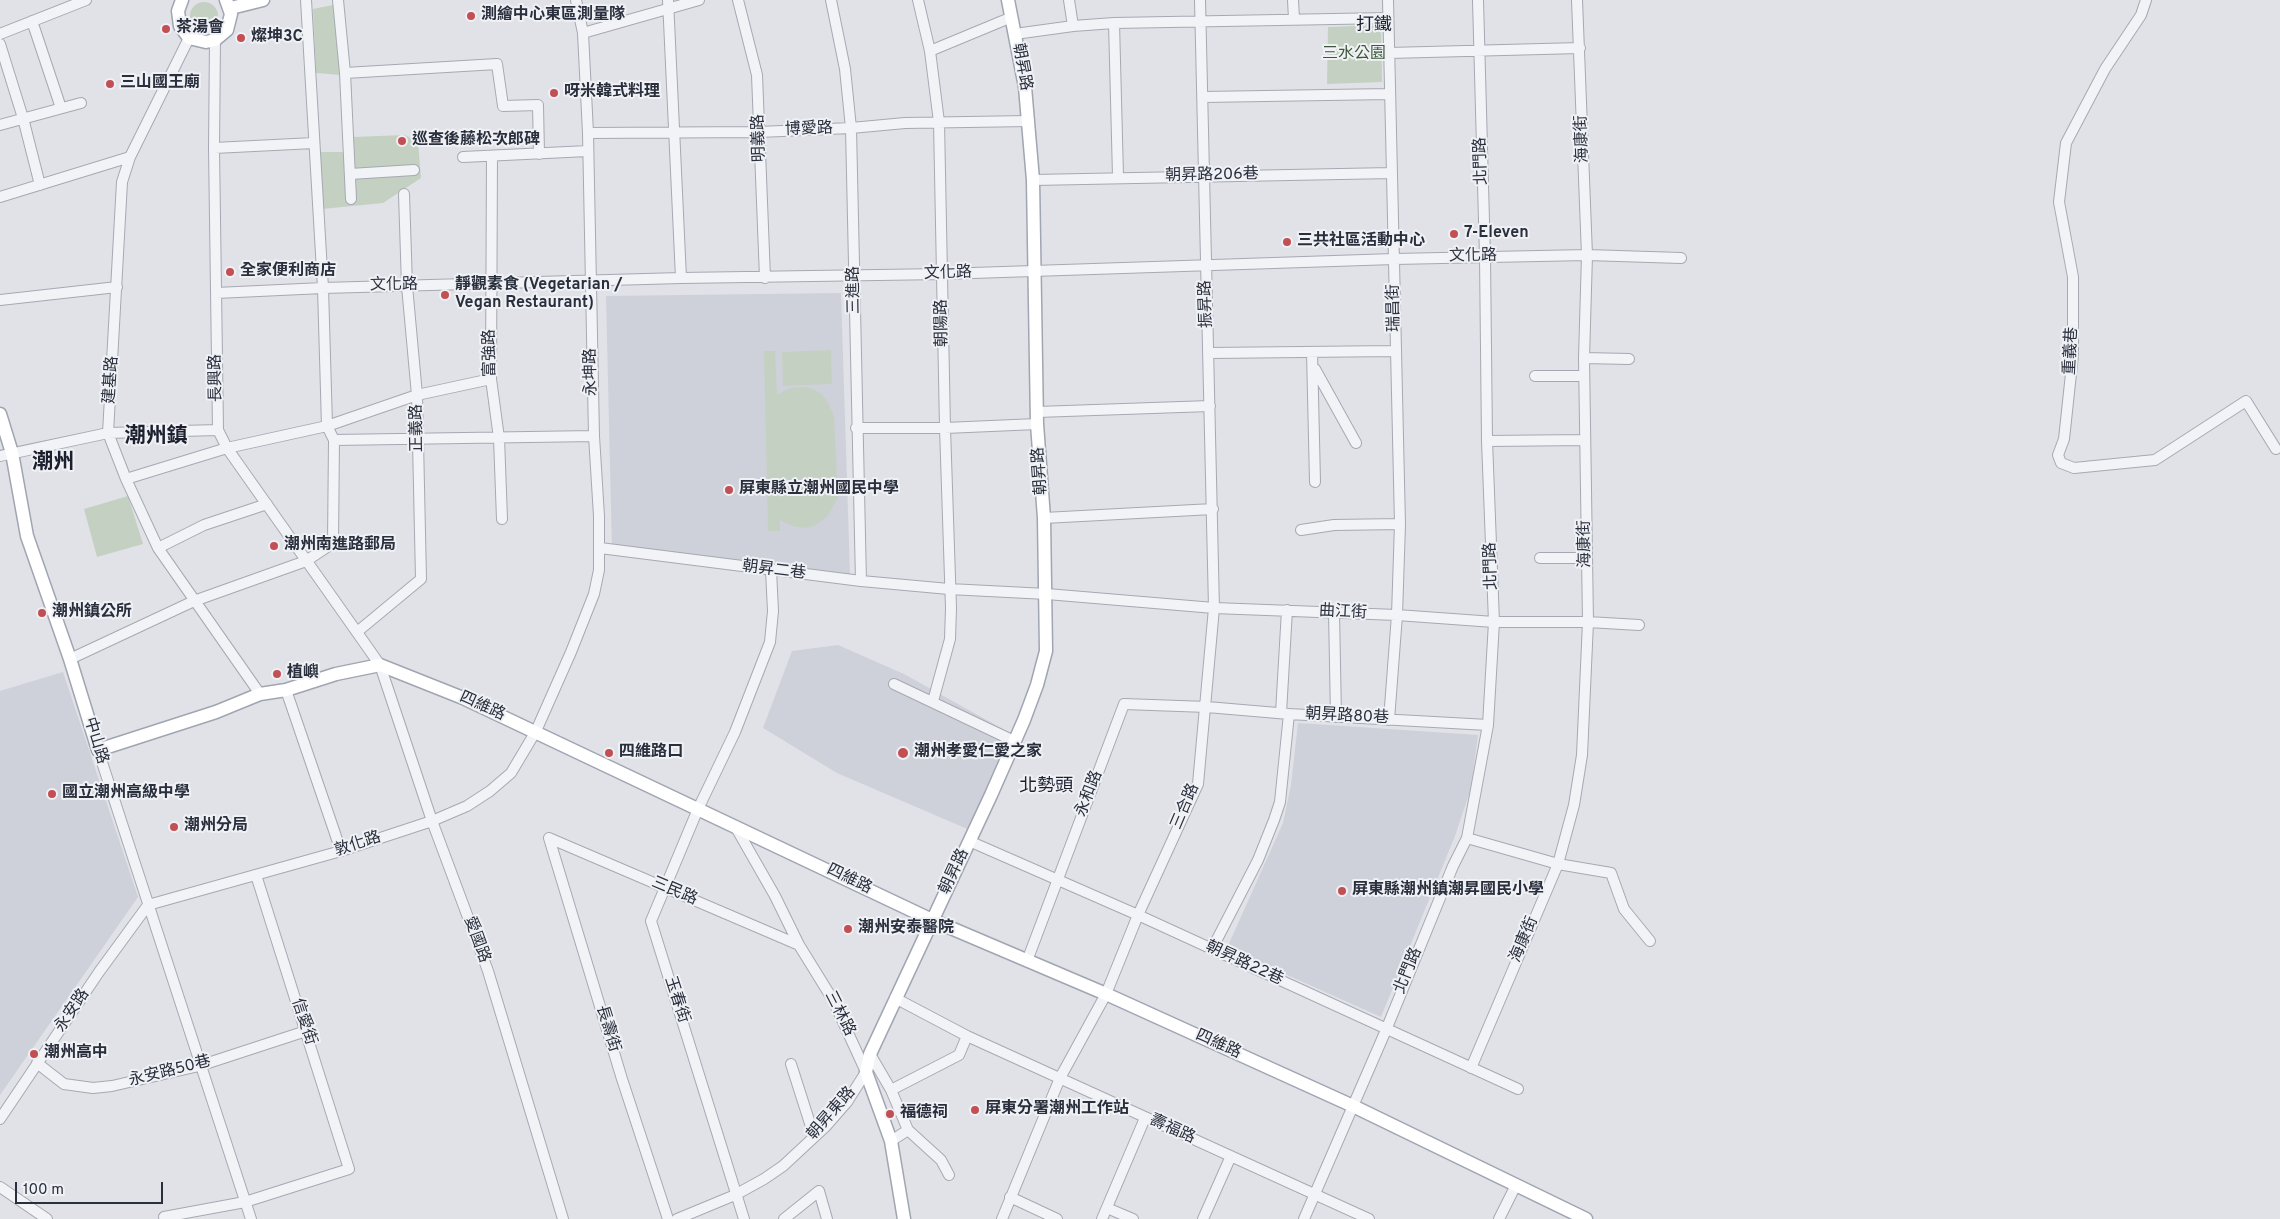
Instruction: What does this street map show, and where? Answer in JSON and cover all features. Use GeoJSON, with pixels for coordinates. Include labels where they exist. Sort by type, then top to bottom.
{"type":"FeatureCollection","features":[{"type":"Feature","properties":{"kind":"main road"},"geometry":{"type":"LineString","coordinates":[[179,1],[178,18],[183,33],[198,42],[215,40],[227,30],[230,22],[229,4],[263,0]]}},
{"type":"Feature","properties":{"kind":"main road","name":"朝昇路"},"geometry":{"type":"LineString","coordinates":[[932,920],[1014,741],[1037,685],[1046,651],[1047,594],[1037,418],[1033,180],[1025,87],[1008,0]]}},
{"type":"Feature","properties":{"kind":"main road","name":"中山路"},"geometry":{"type":"LineString","coordinates":[[0,414],[6,454],[27,536],[70,659],[98,750]]}},
{"type":"Feature","properties":{"kind":"main road"},"geometry":{"type":"LineString","coordinates":[[98,750],[216,712],[260,694],[286,690],[336,674],[380,665]]}},
{"type":"Feature","properties":{"kind":"main road","name":"四維路"},"geometry":{"type":"LineString","coordinates":[[380,665],[463,698],[932,920],[1106,994],[1352,1106],[1586,1219]]}},
{"type":"Feature","properties":{"kind":"main road","name":"朝昇東路"},"geometry":{"type":"LineString","coordinates":[[866,1072],[870,1054],[932,920]]}},
{"type":"Feature","properties":{"kind":"main road","name":"三林路"},"geometry":{"type":"LineString","coordinates":[[866,1072],[891,1141],[904,1219]]}},
{"type":"Feature","properties":{"kind":"street"},"geometry":{"type":"LineString","coordinates":[[70,659],[194,601],[306,560],[333,542],[334,440],[327,426],[322,288],[306,0]]}},
{"type":"Feature","properties":{"kind":"street"},"geometry":{"type":"LineString","coordinates":[[338,0],[345,72],[351,199]]}},
{"type":"Feature","properties":{"kind":"street","name":"永坤路"},"geometry":{"type":"LineString","coordinates":[[536,732],[594,594],[599,570],[600,548],[594,436],[590,281],[588,133],[583,33],[576,0]]}},
{"type":"Feature","properties":{"kind":"street"},"geometry":{"type":"LineString","coordinates":[[583,33],[669,4],[699,0]]}},
{"type":"Feature","properties":{"kind":"street","name":"明義路"},"geometry":{"type":"LineString","coordinates":[[738,0],[757,75],[765,278]]}},
{"type":"Feature","properties":{"kind":"street","name":"三進路"},"geometry":{"type":"LineString","coordinates":[[831,0],[845,69],[851,128],[855,276],[856,428],[861,581]]}},
{"type":"Feature","properties":{"kind":"street","name":"朝陽路"},"geometry":{"type":"LineString","coordinates":[[918,0],[930,51],[939,122],[949,589]]}},
{"type":"Feature","properties":{"kind":"street"},"geometry":{"type":"LineString","coordinates":[[1069,0],[1073,26]]}},
{"type":"Feature","properties":{"kind":"street","name":"振昇路"},"geometry":{"type":"LineString","coordinates":[[1200,0],[1214,608]]}},
{"type":"Feature","properties":{"kind":"street"},"geometry":{"type":"LineString","coordinates":[[1293,0],[1294,19]]}},
{"type":"Feature","properties":{"kind":"street","name":"瑞昌街"},"geometry":{"type":"LineString","coordinates":[[1388,0],[1400,524],[1397,615],[1389,720]]}},
{"type":"Feature","properties":{"kind":"street","name":"北門路"},"geometry":{"type":"LineString","coordinates":[[1304,1219],[1386,1030],[1466,838],[1488,725],[1494,622],[1478,0]]}},
{"type":"Feature","properties":{"kind":"street","name":"海康街"},"geometry":{"type":"LineString","coordinates":[[1471,1068],[1558,864],[1574,805],[1582,755],[1588,622],[1584,440],[1587,255],[1577,0]]}},
{"type":"Feature","properties":{"kind":"street","name":"重義巷"},"geometry":{"type":"LineString","coordinates":[[2146,0],[2141,15],[2105,69],[2066,143],[2059,202],[2073,277],[2074,355],[2064,439],[2058,455],[2061,463],[2074,468],[2155,460],[2246,401],[2276,449]]}},
{"type":"Feature","properties":{"kind":"street"},"geometry":{"type":"LineString","coordinates":[[0,34],[82,1]]}},
{"type":"Feature","properties":{"kind":"street"},"geometry":{"type":"LineString","coordinates":[[669,4],[681,278]]}},
{"type":"Feature","properties":{"kind":"street"},"geometry":{"type":"LineString","coordinates":[[930,51],[1012,17]]}},
{"type":"Feature","properties":{"kind":"street"},"geometry":{"type":"LineString","coordinates":[[1015,34],[1073,26],[1114,23],[1388,18]]}},
{"type":"Feature","properties":{"kind":"street"},"geometry":{"type":"LineString","coordinates":[[32,21],[61,108]]}},
{"type":"Feature","properties":{"kind":"street"},"geometry":{"type":"LineString","coordinates":[[1114,23],[1118,176]]}},
{"type":"Feature","properties":{"kind":"street","name":"建基路"},"geometry":{"type":"LineString","coordinates":[[189,38],[130,157],[122,182],[108,433],[126,479],[158,548],[260,694]]}},
{"type":"Feature","properties":{"kind":"street","name":"長興路"},"geometry":{"type":"LineString","coordinates":[[215,40],[214,148],[218,430],[226,448],[380,665]]}},
{"type":"Feature","properties":{"kind":"street"},"geometry":{"type":"LineString","coordinates":[[0,44],[23,118],[40,184]]}},
{"type":"Feature","properties":{"kind":"street"},"geometry":{"type":"LineString","coordinates":[[1389,53],[1580,48]]}},
{"type":"Feature","properties":{"kind":"street"},"geometry":{"type":"LineString","coordinates":[[345,72],[496,64],[503,106],[538,105],[539,154]]}},
{"type":"Feature","properties":{"kind":"street"},"geometry":{"type":"LineString","coordinates":[[1202,97],[1390,94]]}},
{"type":"Feature","properties":{"kind":"street"},"geometry":{"type":"LineString","coordinates":[[0,125],[81,103]]}},
{"type":"Feature","properties":{"kind":"street","name":"博愛路"},"geometry":{"type":"LineString","coordinates":[[588,133],[759,132],[939,122],[1029,121]]}},
{"type":"Feature","properties":{"kind":"street"},"geometry":{"type":"LineString","coordinates":[[214,148],[314,144]]}},
{"type":"Feature","properties":{"kind":"street"},"geometry":{"type":"LineString","coordinates":[[464,157],[588,151]]}},
{"type":"Feature","properties":{"kind":"street","name":"富強路"},"geometry":{"type":"LineString","coordinates":[[492,156],[491,379],[499,438],[502,519]]}},
{"type":"Feature","properties":{"kind":"street"},"geometry":{"type":"LineString","coordinates":[[0,197],[130,157]]}},
{"type":"Feature","properties":{"kind":"street"},"geometry":{"type":"LineString","coordinates":[[350,174],[414,170]]}},
{"type":"Feature","properties":{"kind":"street","name":"朝昇路206巷"},"geometry":{"type":"LineString","coordinates":[[1033,180],[1118,176],[1392,173]]}},
{"type":"Feature","properties":{"kind":"street","name":"正義路"},"geometry":{"type":"LineString","coordinates":[[357,632],[421,579],[417,395],[407,286],[404,194]]}},
{"type":"Feature","properties":{"kind":"street","name":"文化路"},"geometry":{"type":"LineString","coordinates":[[216,294],[322,288],[681,278],[943,274],[1394,259],[1587,255],[1681,258]]}},
{"type":"Feature","properties":{"kind":"street"},"geometry":{"type":"LineString","coordinates":[[0,300],[117,287]]}},
{"type":"Feature","properties":{"kind":"street"},"geometry":{"type":"LineString","coordinates":[[1312,352],[1315,482]]}},
{"type":"Feature","properties":{"kind":"street"},"geometry":{"type":"LineString","coordinates":[[1209,353],[1395,352]]}},
{"type":"Feature","properties":{"kind":"street"},"geometry":{"type":"LineString","coordinates":[[1584,358],[1629,359]]}},
{"type":"Feature","properties":{"kind":"street"},"geometry":{"type":"LineString","coordinates":[[1313,366],[1356,442]]}},
{"type":"Feature","properties":{"kind":"street"},"geometry":{"type":"LineString","coordinates":[[1535,376],[1584,376]]}},
{"type":"Feature","properties":{"kind":"street"},"geometry":{"type":"LineString","coordinates":[[126,479],[226,448],[327,426],[417,395],[491,379]]}},
{"type":"Feature","properties":{"kind":"street"},"geometry":{"type":"LineString","coordinates":[[856,428],[945,428],[1037,418],[1210,406]]}},
{"type":"Feature","properties":{"kind":"street"},"geometry":{"type":"LineString","coordinates":[[6,454],[108,433],[218,430]]}},
{"type":"Feature","properties":{"kind":"street"},"geometry":{"type":"LineString","coordinates":[[334,440],[594,436]]}},
{"type":"Feature","properties":{"kind":"street"},"geometry":{"type":"LineString","coordinates":[[1488,441],[1584,440]]}},
{"type":"Feature","properties":{"kind":"street"},"geometry":{"type":"LineString","coordinates":[[158,548],[204,525],[267,504]]}},
{"type":"Feature","properties":{"kind":"street"},"geometry":{"type":"LineString","coordinates":[[1044,518],[1213,509]]}},
{"type":"Feature","properties":{"kind":"street"},"geometry":{"type":"LineString","coordinates":[[1301,530],[1334,525],[1400,524]]}},
{"type":"Feature","properties":{"kind":"street","name":"朝昇二巷"},"geometry":{"type":"LineString","coordinates":[[600,548],[861,581],[949,589],[1047,594]]}},
{"type":"Feature","properties":{"kind":"street"},"geometry":{"type":"LineString","coordinates":[[1540,558],[1587,558]]}},
{"type":"Feature","properties":{"kind":"street","name":"玉春街"},"geometry":{"type":"LineString","coordinates":[[744,1219],[651,921],[698,809],[735,732],[770,642],[774,611],[771,570]]}},
{"type":"Feature","properties":{"kind":"street"},"geometry":{"type":"LineString","coordinates":[[933,701],[950,640],[949,589]]}},
{"type":"Feature","properties":{"kind":"street","name":"曲江街"},"geometry":{"type":"LineString","coordinates":[[1047,594],[1214,608],[1397,615],[1494,622],[1588,622],[1639,625]]}},
{"type":"Feature","properties":{"kind":"street","name":"三合路"},"geometry":{"type":"LineString","coordinates":[[1002,1219],[1060,1078],[1106,994],[1138,915],[1198,784],[1207,707],[1214,608]]}},
{"type":"Feature","properties":{"kind":"street"},"geometry":{"type":"LineString","coordinates":[[1212,949],[1258,860],[1274,820],[1281,792],[1287,610]]}},
{"type":"Feature","properties":{"kind":"street"},"geometry":{"type":"LineString","coordinates":[[1334,612],[1336,717]]}},
{"type":"Feature","properties":{"kind":"street","name":"愛國路"},"geometry":{"type":"LineString","coordinates":[[380,665],[432,821],[488,971],[563,1219]]}},
{"type":"Feature","properties":{"kind":"street"},"geometry":{"type":"LineString","coordinates":[[894,684],[1014,741]]}},
{"type":"Feature","properties":{"kind":"street"},"geometry":{"type":"LineString","coordinates":[[286,690],[341,851]]}},
{"type":"Feature","properties":{"kind":"street","name":"永和路"},"geometry":{"type":"LineString","coordinates":[[1028,961],[1124,704],[1207,707]]}},
{"type":"Feature","properties":{"kind":"street","name":"朝昇路80巷"},"geometry":{"type":"LineString","coordinates":[[1207,707],[1285,714],[1488,725]]}},
{"type":"Feature","properties":{"kind":"street","name":"敦化路"},"geometry":{"type":"LineString","coordinates":[[148,905],[341,851],[432,821],[467,806],[490,791],[511,773],[536,732]]}},
{"type":"Feature","properties":{"kind":"street","name":"中山路"},"geometry":{"type":"LineString","coordinates":[[98,750],[199,1066],[251,1219]]}},
{"type":"Feature","properties":{"kind":"street","name":"三林路"},"geometry":{"type":"LineString","coordinates":[[735,826],[775,896],[799,945],[833,1000],[866,1072]]}},
{"type":"Feature","properties":{"kind":"street","name":"三民路"},"geometry":{"type":"LineString","coordinates":[[549,838],[799,945]]}},
{"type":"Feature","properties":{"kind":"street","name":"長壽街"},"geometry":{"type":"LineString","coordinates":[[549,838],[622,1079],[668,1219]]}},
{"type":"Feature","properties":{"kind":"street"},"geometry":{"type":"LineString","coordinates":[[1466,838],[1558,864],[1611,873],[1624,909],[1650,940]]}},
{"type":"Feature","properties":{"kind":"street","name":"朝昇路22巷"},"geometry":{"type":"LineString","coordinates":[[969,841],[1138,915],[1518,1089]]}},
{"type":"Feature","properties":{"kind":"street","name":"信愛街"},"geometry":{"type":"LineString","coordinates":[[245,1202],[349,1170],[256,875]]}},
{"type":"Feature","properties":{"kind":"street","name":"永安路"},"geometry":{"type":"LineString","coordinates":[[0,1119],[148,905]]}},
{"type":"Feature","properties":{"kind":"street","name":"壽福路"},"geometry":{"type":"LineString","coordinates":[[895,998],[967,1036],[1370,1219]]}},
{"type":"Feature","properties":{"kind":"street","name":"永安路50巷"},"geometry":{"type":"LineString","coordinates":[[37,1064],[64,1084],[93,1088],[138,1081],[199,1066],[306,1031]]}},
{"type":"Feature","properties":{"kind":"street"},"geometry":{"type":"LineString","coordinates":[[891,1090],[959,1055],[967,1036]]}},
{"type":"Feature","properties":{"kind":"street"},"geometry":{"type":"LineString","coordinates":[[870,1054],[891,1090],[908,1130],[941,1160],[949,1176]]}},
{"type":"Feature","properties":{"kind":"street"},"geometry":{"type":"LineString","coordinates":[[791,1064],[814,1136]]}},
{"type":"Feature","properties":{"kind":"street","name":"朝昇東路"},"geometry":{"type":"LineString","coordinates":[[677,1219],[735,1195],[783,1166],[847,1102],[866,1072]]}},
{"type":"Feature","properties":{"kind":"street"},"geometry":{"type":"LineString","coordinates":[[1102,1219],[1145,1118]]}},
{"type":"Feature","properties":{"kind":"street"},"geometry":{"type":"LineString","coordinates":[[891,1141],[908,1130]]}},
{"type":"Feature","properties":{"kind":"street"},"geometry":{"type":"LineString","coordinates":[[1204,1219],[1231,1156]]}},
{"type":"Feature","properties":{"kind":"street"},"geometry":{"type":"LineString","coordinates":[[1499,1219],[1516,1185]]}},
{"type":"Feature","properties":{"kind":"street"},"geometry":{"type":"LineString","coordinates":[[0,1187],[47,1219]]}},
{"type":"Feature","properties":{"kind":"street"},"geometry":{"type":"LineString","coordinates":[[784,1219],[819,1192],[828,1219]]}},
{"type":"Feature","properties":{"kind":"street"},"geometry":{"type":"LineString","coordinates":[[1010,1197],[1057,1219]]}},
{"type":"Feature","properties":{"kind":"street"},"geometry":{"type":"LineString","coordinates":[[164,1217],[245,1202]]}},
{"type":"Feature","properties":{"kind":"street"},"geometry":{"type":"LineString","coordinates":[[1107,1208],[1133,1219]]}},
{"type":"Feature","properties":{"kind":"shaded area","name":"屏東縣立潮州國民中學"},"geometry":{"type":"Polygon","coordinates":[[[841,293],[850,575],[612,550],[606,296],[841,293]]]}},
{"type":"Feature","properties":{"kind":"shaded area","name":"潮州孝愛仁愛之家"},"geometry":{"type":"Polygon","coordinates":[[[838,645],[904,674],[1010,733],[972,831],[837,773],[763,728],[792,651],[838,645]]]}},
{"type":"Feature","properties":{"kind":"shaded area","name":"國立潮州高級中學"},"geometry":{"type":"Polygon","coordinates":[[[63,672],[138,897],[0,1095],[0,691],[63,672]]]}},
{"type":"Feature","properties":{"kind":"shaded area","name":"屏東縣潮州鎮潮昇國民小學"},"geometry":{"type":"Polygon","coordinates":[[[1298,723],[1478,735],[1471,788],[1455,836],[1381,1017],[1227,948],[1283,823],[1291,785],[1298,723]]]}},
{"type":"Feature","properties":{"kind":"green space"},"geometry":{"type":"Polygon","coordinates":[[[204,2],[214,6],[218,16],[214,26],[204,30],[194,26],[190,16],[194,6],[204,2]]]}},
{"type":"Feature","properties":{"kind":"green space"},"geometry":{"type":"Polygon","coordinates":[[[343,3],[352,137],[405,135],[418,142],[421,178],[383,203],[322,209],[320,152],[344,152],[340,75],[316,73],[313,9],[343,3]]]}},
{"type":"Feature","properties":{"kind":"green space","name":"三水公園"},"geometry":{"type":"Polygon","coordinates":[[[1381,25],[1382,82],[1327,84],[1328,27],[1381,25]]]}},
{"type":"Feature","properties":{"kind":"green space"},"geometry":{"type":"Polygon","coordinates":[[[831,350],[832,384],[783,386],[782,352],[831,350]]]}},
{"type":"Feature","properties":{"kind":"green space"},"geometry":{"type":"Polygon","coordinates":[[[764,351],[775,351],[777,395],[790,388],[805,387],[813,389],[826,399],[834,416],[838,498],[827,517],[814,526],[807,528],[792,526],[780,520],[780,531],[768,531],[764,351]]]}},
{"type":"Feature","properties":{"kind":"green space"},"geometry":{"type":"Polygon","coordinates":[[[128,496],[143,544],[97,557],[84,509],[128,496]]]}},
{"type":"Feature","properties":{"kind":"place","name":"測繪中心東區測量隊"},"geometry":{"type":"Point","coordinates":[471,16]}},
{"type":"Feature","properties":{"kind":"place","name":"茶湯會"},"geometry":{"type":"Point","coordinates":[166,29]}},
{"type":"Feature","properties":{"kind":"place","name":"燦坤3C"},"geometry":{"type":"Point","coordinates":[241,38]}},
{"type":"Feature","properties":{"kind":"place","name":"三山國王廟"},"geometry":{"type":"Point","coordinates":[110,84]}},
{"type":"Feature","properties":{"kind":"place","name":"呀米韓式料理"},"geometry":{"type":"Point","coordinates":[554,93]}},
{"type":"Feature","properties":{"kind":"place","name":"巡查後藤松次郎碑"},"geometry":{"type":"Point","coordinates":[402,141]}},
{"type":"Feature","properties":{"kind":"place","name":"7-Eleven"},"geometry":{"type":"Point","coordinates":[1454,234]}},
{"type":"Feature","properties":{"kind":"place","name":"三共社區活動中心"},"geometry":{"type":"Point","coordinates":[1287,242]}},
{"type":"Feature","properties":{"kind":"place","name":"全家便利商店"},"geometry":{"type":"Point","coordinates":[230,272]}},
{"type":"Feature","properties":{"kind":"place","name":"靜觀素食 (Vegetarian / Vegan Restaurant)"},"geometry":{"type":"Point","coordinates":[445,295]}},
{"type":"Feature","properties":{"kind":"place","name":"屏東縣立潮州國民中學"},"geometry":{"type":"Point","coordinates":[729,490]}},
{"type":"Feature","properties":{"kind":"place","name":"潮州南進路郵局"},"geometry":{"type":"Point","coordinates":[274,546]}},
{"type":"Feature","properties":{"kind":"place","name":"潮州鎮公所"},"geometry":{"type":"Point","coordinates":[42,613]}},
{"type":"Feature","properties":{"kind":"place","name":"植嶼"},"geometry":{"type":"Point","coordinates":[277,674]}},
{"type":"Feature","properties":{"kind":"place","name":"四維路口"},"geometry":{"type":"Point","coordinates":[609,753]}},
{"type":"Feature","properties":{"kind":"place","name":"潮州孝愛仁愛之家"},"geometry":{"type":"Point","coordinates":[903,753]}},
{"type":"Feature","properties":{"kind":"place","name":"國立潮州高級中學"},"geometry":{"type":"Point","coordinates":[52,794]}},
{"type":"Feature","properties":{"kind":"place","name":"潮州分局"},"geometry":{"type":"Point","coordinates":[174,827]}},
{"type":"Feature","properties":{"kind":"place","name":"屏東縣潮州鎮潮昇國民小學"},"geometry":{"type":"Point","coordinates":[1342,891]}},
{"type":"Feature","properties":{"kind":"place","name":"潮州安泰醫院"},"geometry":{"type":"Point","coordinates":[848,929]}},
{"type":"Feature","properties":{"kind":"place","name":"潮州高中"},"geometry":{"type":"Point","coordinates":[34,1054]}},
{"type":"Feature","properties":{"kind":"place","name":"屏東分署潮州工作站"},"geometry":{"type":"Point","coordinates":[975,1110]}},
{"type":"Feature","properties":{"kind":"place","name":"福德祠"},"geometry":{"type":"Point","coordinates":[890,1114]}},
{"type":"Feature","properties":{"kind":"district","name":"打鐵"},"geometry":{"type":"Point","coordinates":[1374,26]}},
{"type":"Feature","properties":{"kind":"district","name":"潮州鎮"},"geometry":{"type":"Point","coordinates":[156,438]}},
{"type":"Feature","properties":{"kind":"district","name":"潮州"},"geometry":{"type":"Point","coordinates":[53,464]}},
{"type":"Feature","properties":{"kind":"district","name":"北勢頭"},"geometry":{"type":"Point","coordinates":[1046,787]}}]}
